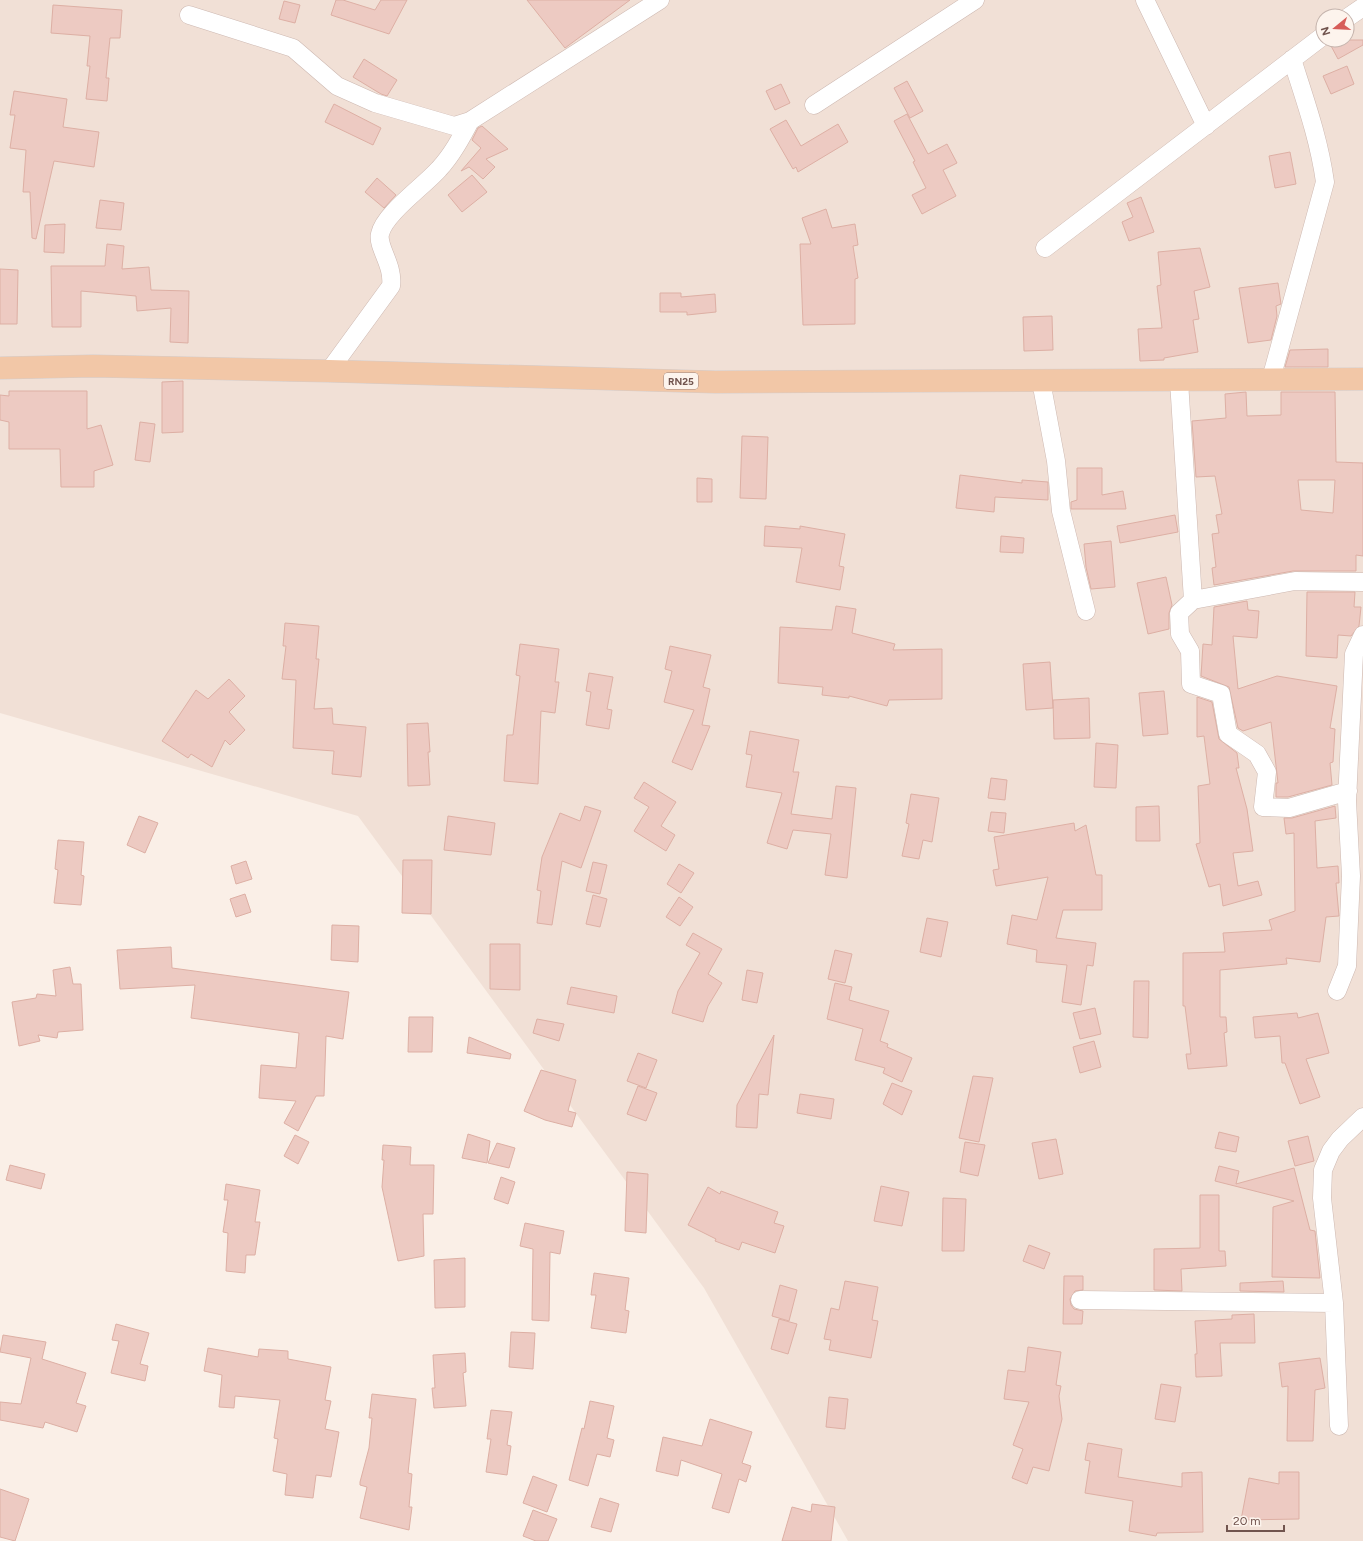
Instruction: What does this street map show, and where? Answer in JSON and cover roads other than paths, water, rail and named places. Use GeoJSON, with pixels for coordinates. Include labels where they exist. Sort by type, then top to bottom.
{"type":"FeatureCollection","features":[{"type":"Feature","properties":{"kind":"main road","name":"RN25"},"geometry":{"type":"LineString","coordinates":[[0,368],[93,366],[715,382],[1179,381],[1271,379],[1363,380]]}},
{"type":"Feature","properties":{"kind":"street"},"geometry":{"type":"LineString","coordinates":[[189,15],[293,48],[337,86],[374,103],[454,126],[470,121],[660,0]]}},
{"type":"Feature","properties":{"kind":"street"},"geometry":{"type":"LineString","coordinates":[[814,105],[975,0]]}},
{"type":"Feature","properties":{"kind":"street"},"geometry":{"type":"LineString","coordinates":[[1145,0],[1206,126]]}},
{"type":"Feature","properties":{"kind":"street"},"geometry":{"type":"LineString","coordinates":[[1045,248],[1315,42]]}},
{"type":"Feature","properties":{"kind":"street"},"geometry":{"type":"LineString","coordinates":[[1271,379],[1325,182],[1322,155],[1315,128],[1292,59]]}},
{"type":"Feature","properties":{"kind":"street"},"geometry":{"type":"LineString","coordinates":[[329,371],[391,286],[393,276],[381,244],[380,235],[384,224],[398,208],[439,169],[452,152],[470,121]]}},
{"type":"Feature","properties":{"kind":"street"},"geometry":{"type":"LineString","coordinates":[[1041,381],[1056,461],[1061,511],[1086,611]]}},
{"type":"Feature","properties":{"kind":"street"},"geometry":{"type":"LineString","coordinates":[[1179,381],[1193,600]]}},
{"type":"Feature","properties":{"kind":"street"},"geometry":{"type":"LineString","coordinates":[[1348,791],[1289,808],[1262,807],[1267,772],[1257,754],[1228,734],[1221,694],[1192,684],[1190,651],[1180,634],[1179,613],[1193,600],[1295,582],[1363,582]]}},
{"type":"Feature","properties":{"kind":"street"},"geometry":{"type":"LineString","coordinates":[[1337,991],[1346,966],[1351,876],[1348,791],[1354,654],[1363,635]]}},
{"type":"Feature","properties":{"kind":"street"},"geometry":{"type":"LineString","coordinates":[[1339,1426],[1334,1303],[1322,1198],[1323,1170],[1331,1151],[1340,1139],[1363,1117]]}},
{"type":"Feature","properties":{"kind":"street"},"geometry":{"type":"LineString","coordinates":[[1080,1300],[1334,1303]]}}]}
